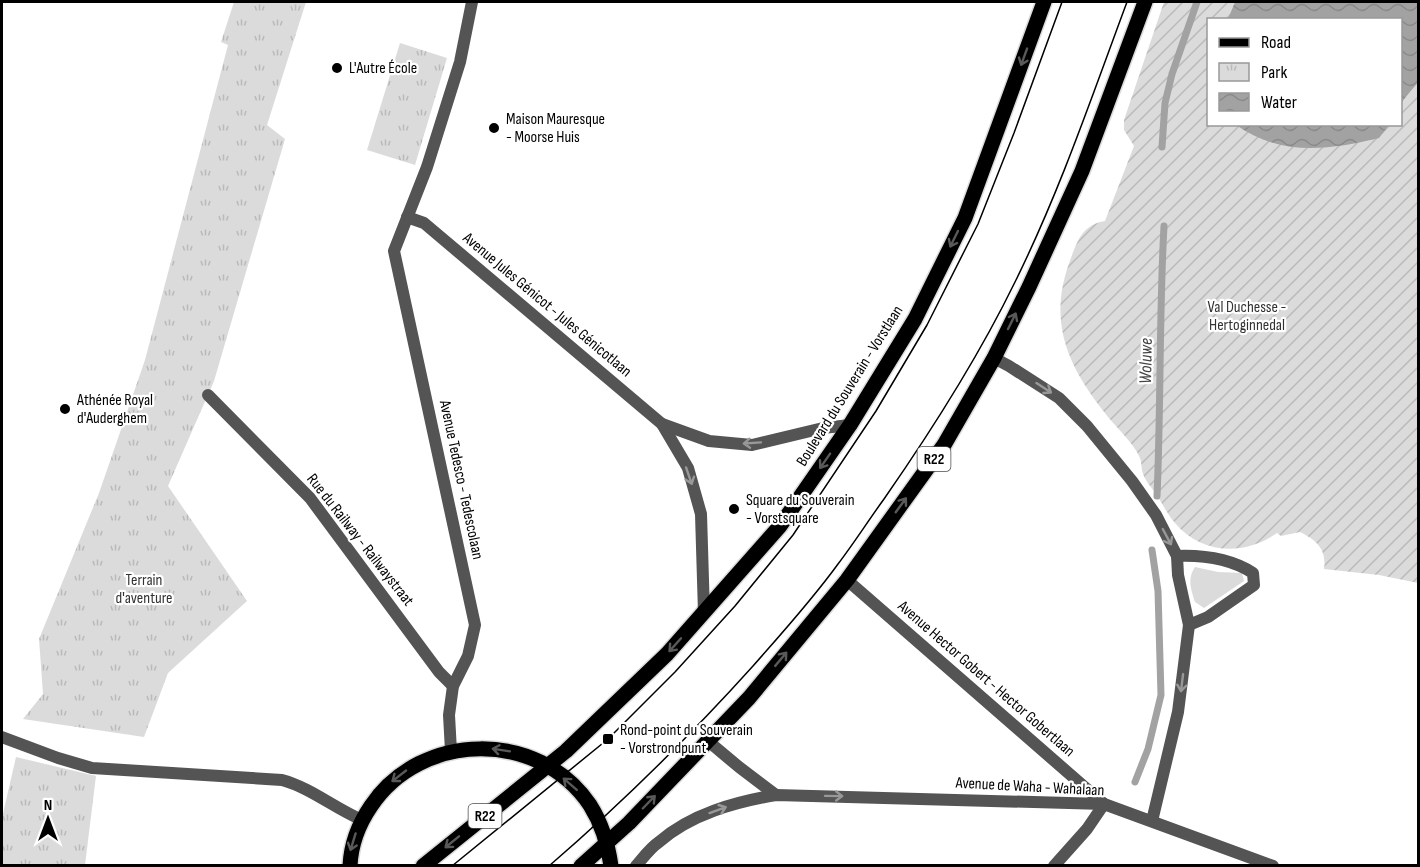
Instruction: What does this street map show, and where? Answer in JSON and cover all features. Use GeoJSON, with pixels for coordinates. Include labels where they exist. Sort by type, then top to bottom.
{"type":"FeatureCollection","features":[{"type":"Feature","properties":{"kind":"main road","name":"Boulevard du Souverain - Vorstlaan"},"geometry":{"type":"LineString","coordinates":[[423,866],[548,766],[667,654],[780,526],[850,425],[915,319],[965,218],[1044,2]]}},
{"type":"Feature","properties":{"kind":"main road","name":"R22"},"geometry":{"type":"LineString","coordinates":[[581,866],[608,843],[749,698],[847,580],[944,444],[994,358],[1082,171],[1145,2]]}},
{"type":"Feature","properties":{"kind":"main road"},"geometry":{"type":"LineString","coordinates":[[350,866],[353,839],[362,820],[378,796],[399,775],[424,760],[451,751],[484,748],[517,753],[548,766],[573,786],[590,805],[608,843],[611,866]]}},
{"type":"Feature","properties":{"kind":"street","name":"Avenue Tedesco - Tedescolaan"},"geometry":{"type":"LineString","coordinates":[[451,751],[449,715],[453,686],[468,656],[475,625],[394,251],[427,167],[460,62],[472,2]]}},
{"type":"Feature","properties":{"kind":"street","name":"Avenue Jules Génicot - Jules Génicotlaan"},"geometry":{"type":"LineString","coordinates":[[407,217],[424,223],[662,424],[688,468],[701,514],[704,613]]}},
{"type":"Feature","properties":{"kind":"street"},"geometry":{"type":"LineString","coordinates":[[994,358],[1059,398],[1087,426],[1132,481],[1156,515],[1177,556],[1178,575],[1189,625],[1178,712],[1152,821]]}},
{"type":"Feature","properties":{"kind":"street","name":"Rue du Railway - Railwaystraat"},"geometry":{"type":"LineString","coordinates":[[208,395],[310,498],[439,672],[453,686]]}},
{"type":"Feature","properties":{"kind":"street","name":"Avenue Jules Génicot - Jules Génicotlaan"},"geometry":{"type":"LineString","coordinates":[[662,424],[709,441],[752,445],[823,428],[850,425]]}},
{"type":"Feature","properties":{"kind":"street"},"geometry":{"type":"LineString","coordinates":[[1177,556],[1193,556],[1238,564],[1253,573],[1254,585],[1208,617],[1189,625]]}},
{"type":"Feature","properties":{"kind":"street","name":"Avenue Hector Gobert - Hector Gobertlaan"},"geometry":{"type":"LineString","coordinates":[[847,580],[1104,804]]}},
{"type":"Feature","properties":{"kind":"street"},"geometry":{"type":"LineString","coordinates":[[2,737],[92,768],[282,780],[295,783],[346,814],[362,820]]}},
{"type":"Feature","properties":{"kind":"street"},"geometry":{"type":"LineString","coordinates":[[708,741],[776,795]]}},
{"type":"Feature","properties":{"kind":"street","name":"Avenue de Waha - Wahalaan"},"geometry":{"type":"LineString","coordinates":[[636,866],[658,842],[696,819],[730,805],[776,795],[1104,804],[1273,866]]}},
{"type":"Feature","properties":{"kind":"street"},"geometry":{"type":"LineString","coordinates":[[1054,866],[1087,829],[1104,804]]}},
{"type":"Feature","properties":{"kind":"green space","name":"Terrain d'aventure"},"geometry":{"type":"Polygon","coordinates":[[[234,2],[306,2],[267,125],[285,139],[214,381],[168,486],[247,601],[168,673],[144,737],[23,719],[43,694],[39,639],[99,493],[145,360],[228,45],[221,42],[234,2]]]}},
{"type":"Feature","properties":{"kind":"green space","name":"Val Duchesse - Hertoginnedal"},"geometry":{"type":"Polygon","coordinates":[[[1164,2],[1418,2],[1418,583],[1379,575],[1324,569],[1324,556],[1319,546],[1300,532],[1281,536],[1277,533],[1251,546],[1238,548],[1224,549],[1198,541],[1186,534],[1175,523],[1144,477],[1137,451],[1094,398],[1072,362],[1061,323],[1064,281],[1074,251],[1086,229],[1105,221],[1134,146],[1124,130],[1124,120],[1164,2]]]}},
{"type":"Feature","properties":{"kind":"green space"},"geometry":{"type":"Polygon","coordinates":[[[400,43],[447,58],[415,165],[367,150],[400,43]]]}},
{"type":"Feature","properties":{"kind":"green space"},"geometry":{"type":"Polygon","coordinates":[[[1195,567],[1218,572],[1242,573],[1244,581],[1204,608],[1195,602],[1191,588],[1190,580],[1195,567]]]}},
{"type":"Feature","properties":{"kind":"green space"},"geometry":{"type":"Polygon","coordinates":[[[16,757],[96,776],[85,865],[2,865],[2,818],[16,757]]]}},
{"type":"Feature","properties":{"kind":"water"},"geometry":{"type":"Polygon","coordinates":[[[1235,2],[1418,2],[1418,82],[1402,102],[1402,18],[1228,18],[1235,2]]]}},
{"type":"Feature","properties":{"kind":"water"},"geometry":{"type":"Polygon","coordinates":[[[1238,126],[1388,126],[1379,138],[1323,148],[1288,146],[1253,135],[1238,126]]]}},
{"type":"Feature","properties":{"kind":"waterway","name":"Woluwe"},"geometry":{"type":"LineString","coordinates":[[1162,147],[1165,103],[1172,74],[1197,2]]}},
{"type":"Feature","properties":{"kind":"waterway","name":"Woluwe"},"geometry":{"type":"LineString","coordinates":[[1157,496],[1164,226]]}},
{"type":"Feature","properties":{"kind":"waterway","name":"Woluwe"},"geometry":{"type":"LineString","coordinates":[[1135,782],[1148,749],[1161,695],[1158,591],[1152,550]]}},
{"type":"Feature","properties":{"kind":"tram line"},"geometry":{"type":"LineString","coordinates":[[452,866],[608,739],[675,672],[735,606],[793,535],[876,411],[927,325],[978,224],[1062,2]]}},
{"type":"Feature","properties":{"kind":"tram line"},"geometry":{"type":"LineString","coordinates":[[549,866],[654,769],[753,666],[828,577],[920,447],[986,338],[1031,248],[1075,143],[1127,2]]}},
{"type":"Feature","properties":{"kind":"place","name":"L'Autre École"},"geometry":{"type":"Point","coordinates":[337,68]}},
{"type":"Feature","properties":{"kind":"place","name":"Maison Mauresque - Moorse Huis"},"geometry":{"type":"Point","coordinates":[494,128]}},
{"type":"Feature","properties":{"kind":"place","name":"Athénée Royal d'Auderghem"},"geometry":{"type":"Point","coordinates":[65,409]}},
{"type":"Feature","properties":{"kind":"place","name":"Square du Souverain - Vorstsquare"},"geometry":{"type":"Point","coordinates":[734,509]}},
{"type":"Feature","properties":{"kind":"place","name":"Rond-point du Souverain - Vorstrondpunt"},"geometry":{"type":"Point","coordinates":[608,739]}}]}
